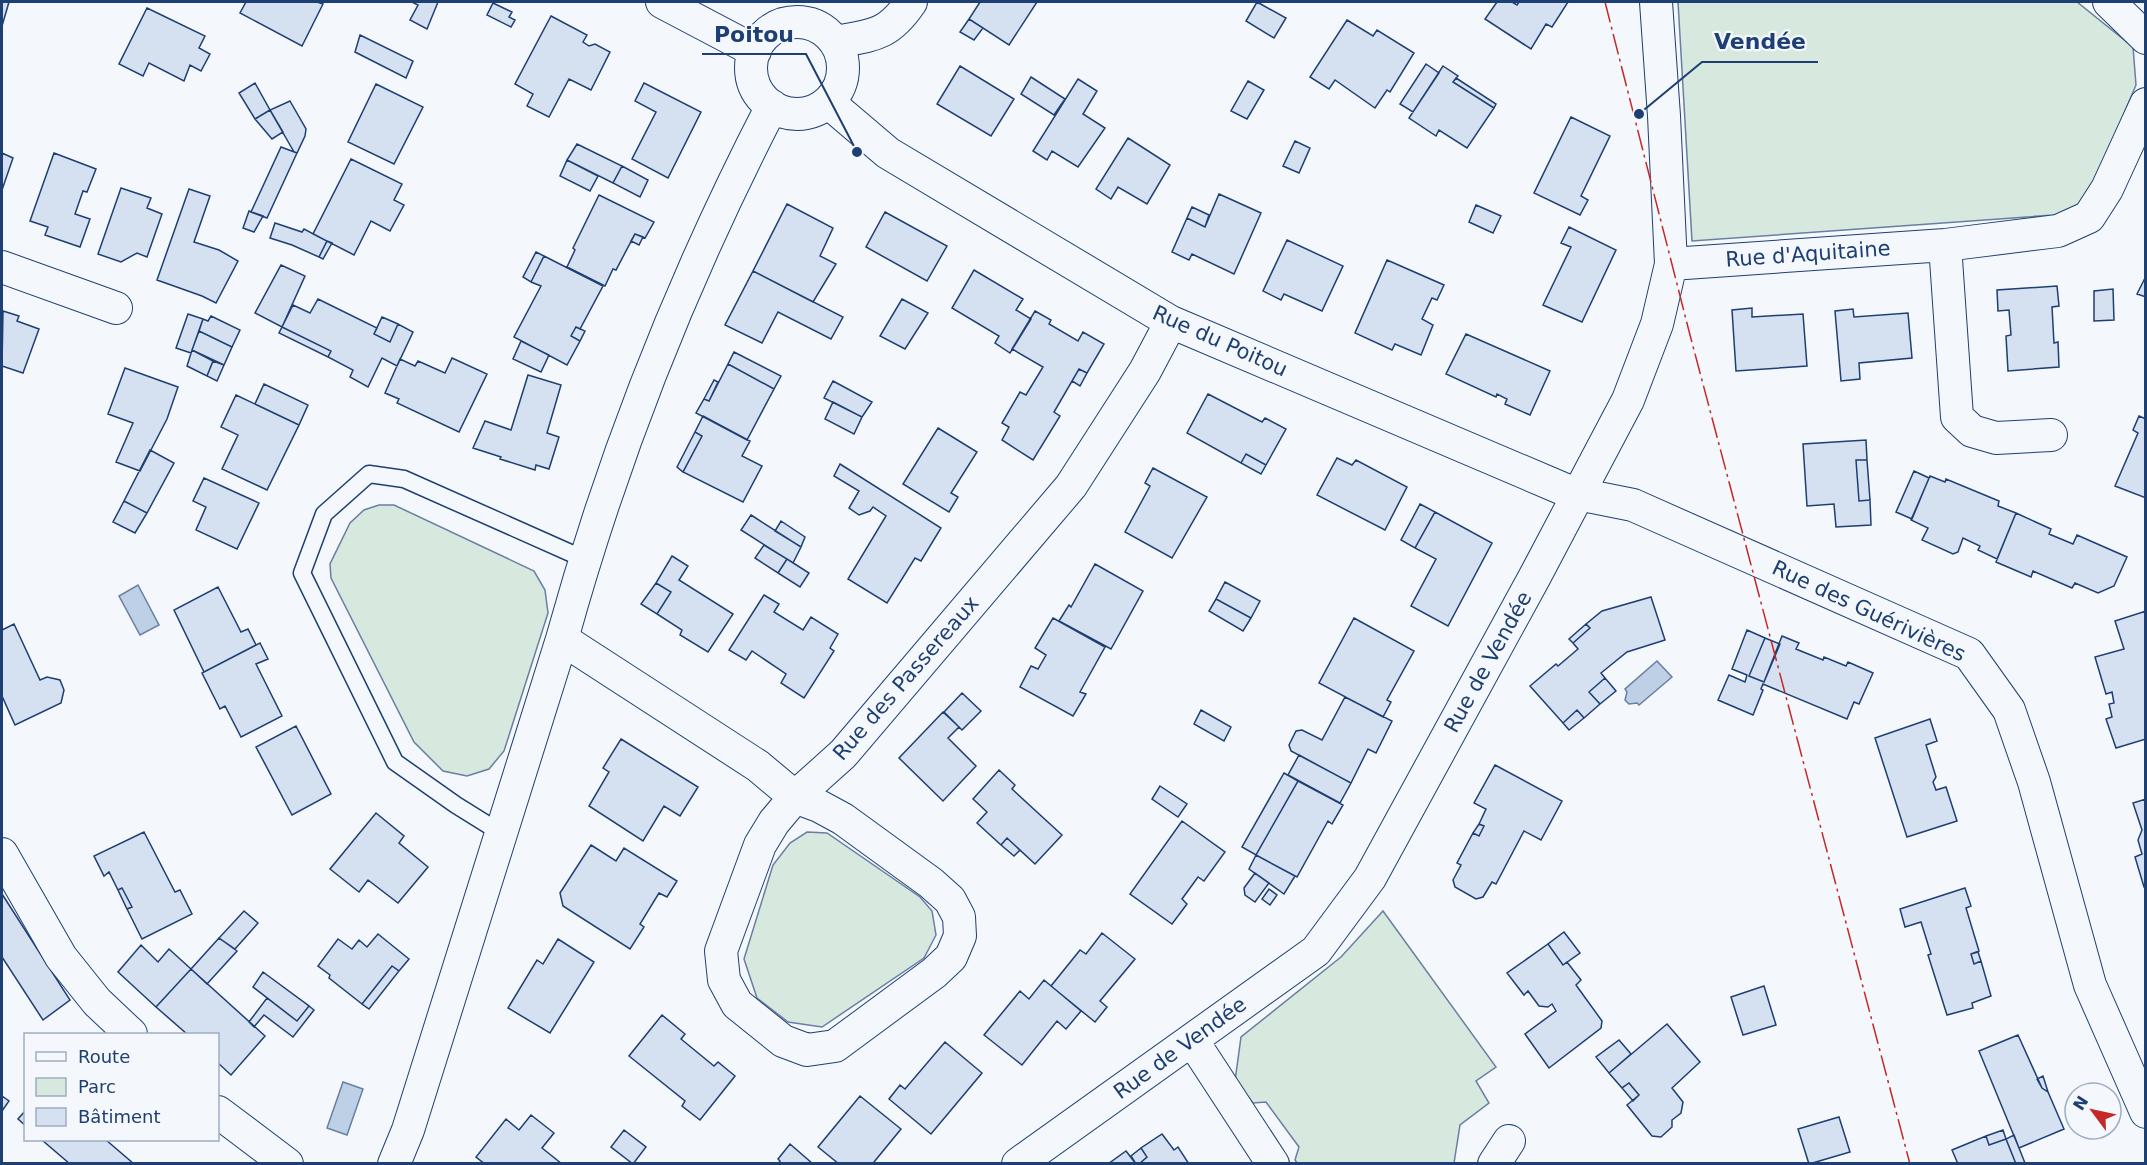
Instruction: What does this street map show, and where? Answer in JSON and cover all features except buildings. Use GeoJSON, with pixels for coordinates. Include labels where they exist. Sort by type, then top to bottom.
{"type":"FeatureCollection","features":[{"type":"Feature","properties":{"kind":"street"},"geometry":{"type":"LineString","coordinates":[[662,2],[755,51]]}},
{"type":"Feature","properties":{"kind":"street"},"geometry":{"type":"LineString","coordinates":[[835,42],[880,33],[902,14],[911,2]]}},
{"type":"Feature","properties":{"kind":"street","name":"Rue de Vendée"},"geometry":{"type":"LineString","coordinates":[[1018,1164],[1316,951],[1370,878],[1529,589],[1628,400],[1657,324],[1671,264],[1656,2]]}},
{"type":"Feature","properties":{"kind":"street"},"geometry":{"type":"LineString","coordinates":[[2109,2],[2145,38]]}},
{"type":"Feature","properties":{"kind":"street"},"geometry":{"type":"LineString","coordinates":[[775,14],[792,23],[806,23],[819,28],[835,42],[843,62],[842,77],[837,91],[828,102],[815,110],[801,114],[786,112],[772,106],[759,93],[754,82],[752,69],[755,51],[775,14]]}},
{"type":"Feature","properties":{"kind":"street","name":"Rue du Poitou"},"geometry":{"type":"LineString","coordinates":[[828,102],[888,153],[1171,322],[1578,494]]}},
{"type":"Feature","properties":{"kind":"street","name":"Rue d'Aquitaine"},"geometry":{"type":"LineString","coordinates":[[1671,264],[1946,245],[2058,231],[2089,217],[2107,189],[2145,104]]}},
{"type":"Feature","properties":{"kind":"street"},"geometry":{"type":"LineString","coordinates":[[394,1164],[408,1130],[562,639],[584,559],[628,432],[710,231],[772,106]]}},
{"type":"Feature","properties":{"kind":"street"},"geometry":{"type":"LineString","coordinates":[[1946,245],[1957,417],[1972,431],[1996,438],[2051,435]]}},
{"type":"Feature","properties":{"kind":"street"},"geometry":{"type":"LineString","coordinates":[[2,267],[116,308]]}},
{"type":"Feature","properties":{"kind":"street","name":"Rue des Passereaux"},"geometry":{"type":"LineString","coordinates":[[795,797],[819,806],[843,819],[950,900],[959,917],[960,936],[951,957],[934,973],[835,1046],[807,1050],[783,1041],[737,1004],[724,980],[721,951],[760,845],[774,822],[795,797],[843,754],[1071,486],[1145,371],[1171,322]]}},
{"type":"Feature","properties":{"kind":"street","name":"Rue des Guérivières"},"geometry":{"type":"LineString","coordinates":[[1578,494],[1633,505],[1969,654],[2009,710],[2034,782],[2090,986],[2145,1112]]}},
{"type":"Feature","properties":{"kind":"street"},"geometry":{"type":"LineString","coordinates":[[562,639],[758,766],[795,797]]}},
{"type":"Feature","properties":{"kind":"street"},"geometry":{"type":"LineString","coordinates":[[2,854],[62,957],[97,1002],[129,1033]]}},
{"type":"Feature","properties":{"kind":"street"},"geometry":{"type":"LineString","coordinates":[[1192,1040],[1273,1164]]}},
{"type":"Feature","properties":{"kind":"street"},"geometry":{"type":"LineString","coordinates":[[219,1113],[287,1164]]}},
{"type":"Feature","properties":{"kind":"lane"},"geometry":{"type":"LineString","coordinates":[[501,833],[395,762],[302,573],[324,514],[369,474],[404,479],[584,559]]}},
{"type":"Feature","properties":{"kind":"green space"},"geometry":{"type":"Polygon","coordinates":[[[1678,2],[2077,2],[2133,47],[2136,85],[2082,213],[1692,241],[1678,2]]]}},
{"type":"Feature","properties":{"kind":"green space"},"geometry":{"type":"Polygon","coordinates":[[[379,505],[394,505],[534,571],[545,590],[548,613],[504,751],[489,769],[467,776],[443,771],[414,742],[331,578],[330,564],[350,523],[364,510],[379,505]]]}},
{"type":"Feature","properties":{"kind":"green space"},"geometry":{"type":"Polygon","coordinates":[[[807,832],[827,833],[920,897],[932,911],[936,935],[924,958],[822,1027],[788,1022],[757,998],[744,959],[773,865],[790,843],[807,832]]]}},
{"type":"Feature","properties":{"kind":"green space"},"geometry":{"type":"Polygon","coordinates":[[[1383,911],[1496,1067],[1476,1081],[1489,1103],[1460,1125],[1454,1163],[1297,1163],[1295,1160],[1299,1147],[1266,1102],[1253,1103],[1235,1081],[1241,1037],[1341,957],[1383,911]]]}},
{"type":"Feature","properties":{"kind":"water"},"geometry":{"type":"Polygon","coordinates":[[[138,585],[159,625],[140,635],[119,596],[138,585]]]}},
{"type":"Feature","properties":{"kind":"water"},"geometry":{"type":"Polygon","coordinates":[[[1657,661],[1672,677],[1639,705],[1629,704],[1625,700],[1627,692],[1625,689],[1657,661]]]}},
{"type":"Feature","properties":{"kind":"water"},"geometry":{"type":"Polygon","coordinates":[[[343,1082],[363,1089],[347,1135],[327,1128],[343,1082]]]}},
{"type":"Feature","properties":{"kind":"power"},"geometry":{"type":"LineString","coordinates":[[1605,2],[1690,335],[1910,1164]]}},
{"type":"Feature","properties":{"kind":"place","name":"Vendée"},"geometry":{"type":"Point","coordinates":[1639,114]}},
{"type":"Feature","properties":{"kind":"place","name":"Poitou"},"geometry":{"type":"Point","coordinates":[857,152]}}]}
